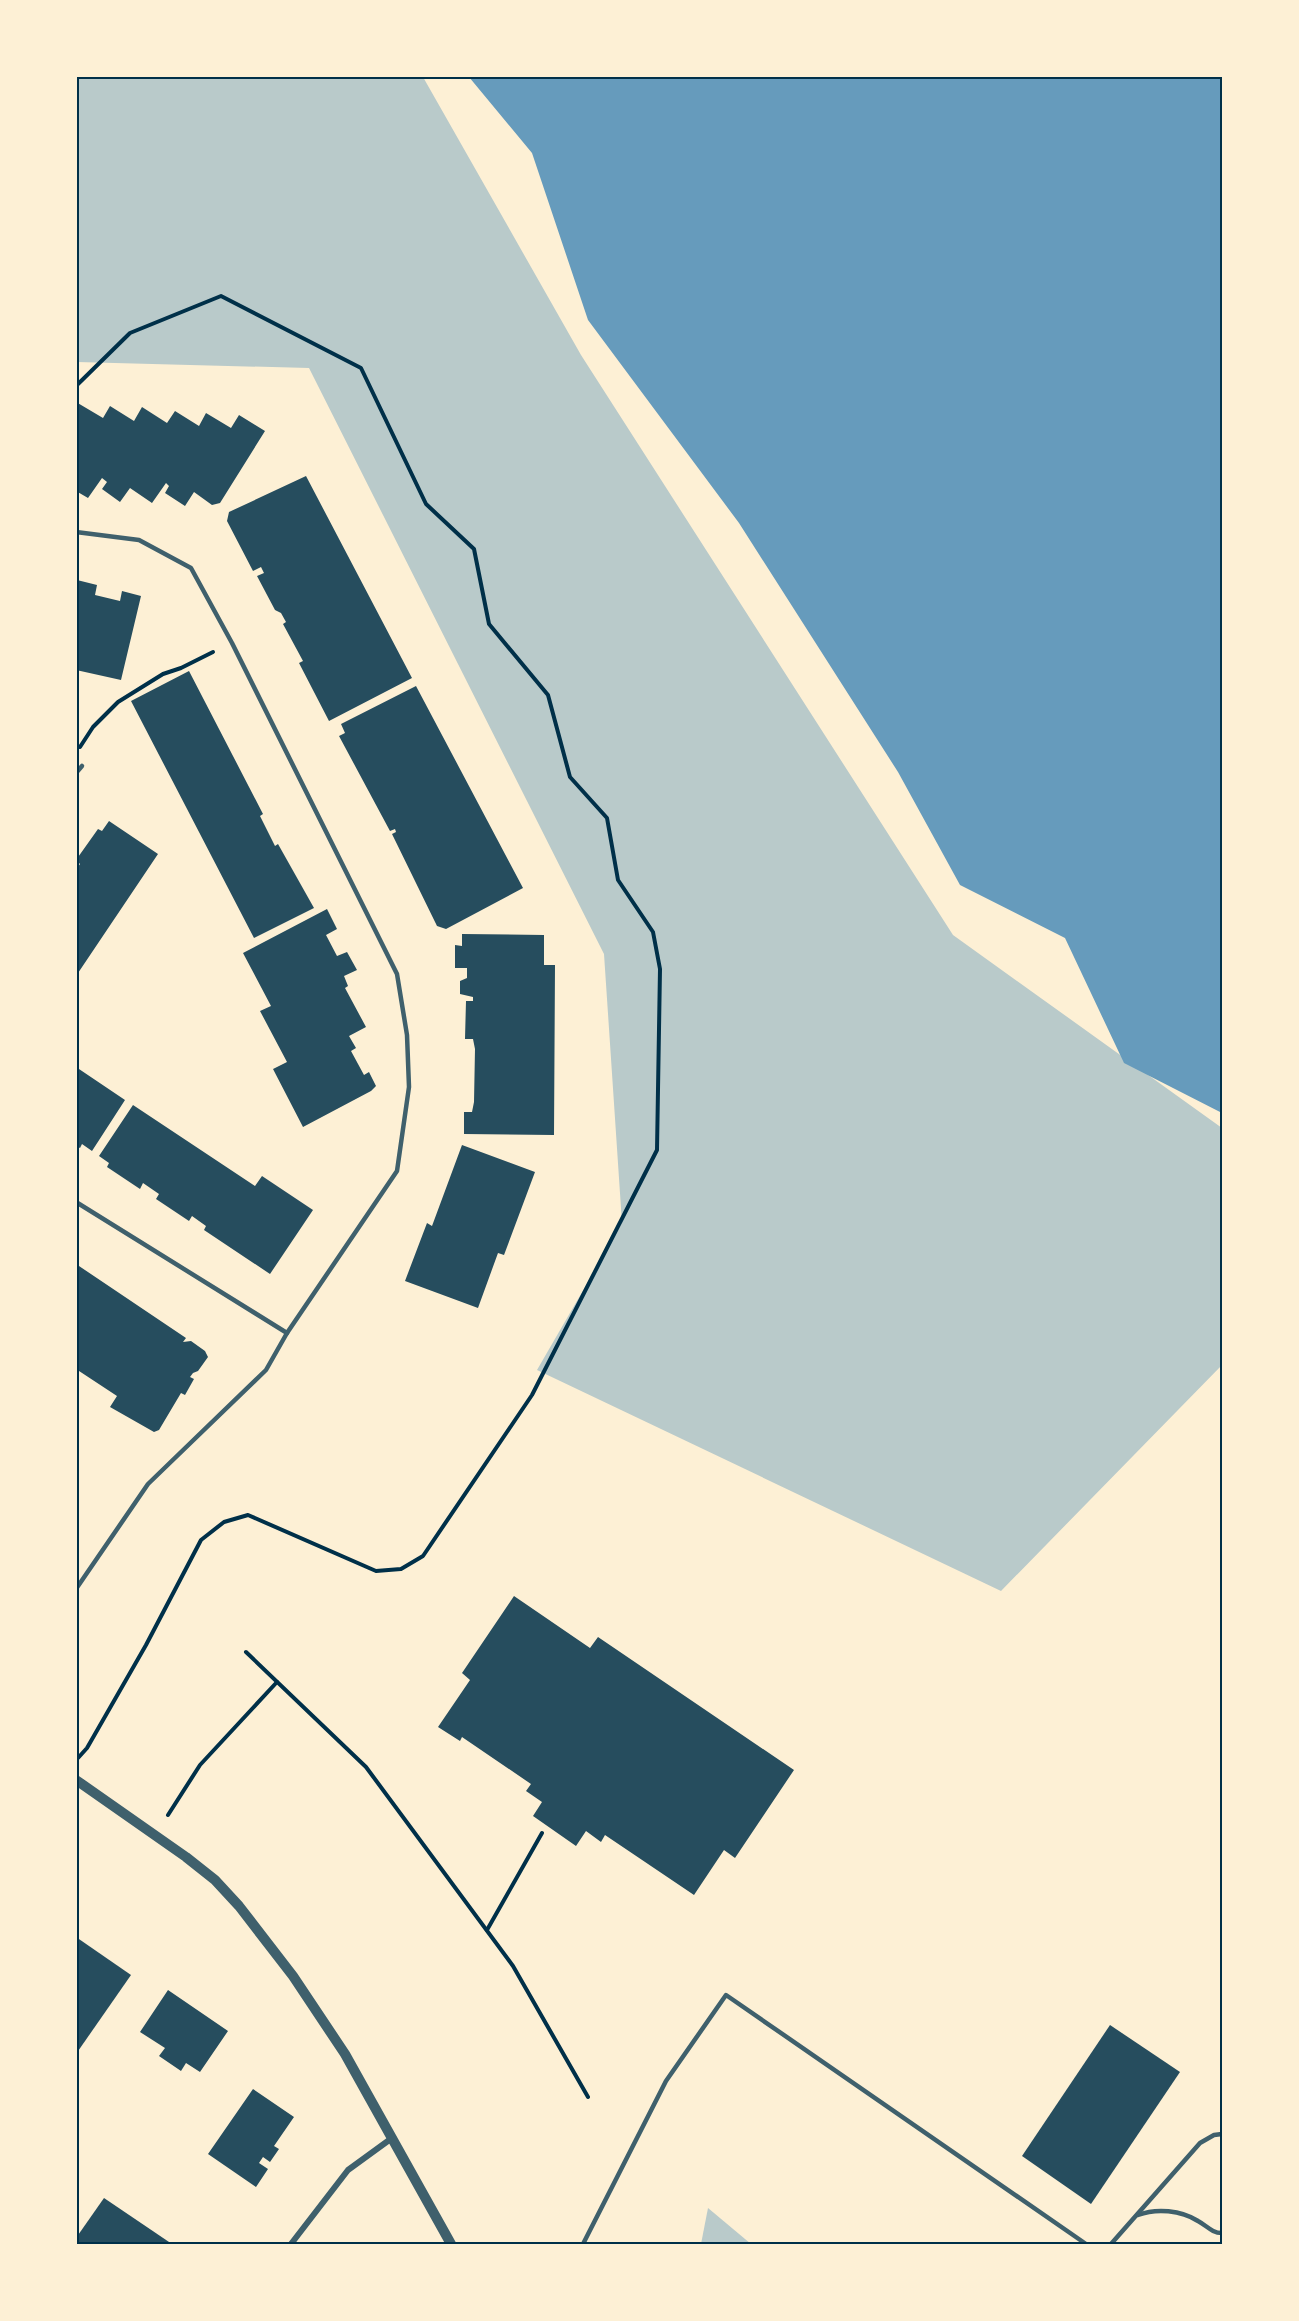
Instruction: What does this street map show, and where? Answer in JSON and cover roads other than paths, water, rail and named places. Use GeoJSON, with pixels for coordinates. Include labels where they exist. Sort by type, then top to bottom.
{"type":"FeatureCollection","features":[{"type":"Feature","properties":{"kind":"street"},"geometry":{"type":"LineString","coordinates":[[76,1780],[215,1880],[239,1906],[293,1976],[345,2054],[450,2244]]}},
{"type":"Feature","properties":{"kind":"street"},"geometry":{"type":"LineString","coordinates":[[291,2244],[348,2170],[392,2138]]}},
{"type":"Feature","properties":{"kind":"lane"},"geometry":{"type":"LineString","coordinates":[[76,532],[139,540],[191,568],[232,643],[397,974],[407,1035],[409,1087],[397,1172],[287,1333],[266,1370],[148,1484],[76,1589]]}},
{"type":"Feature","properties":{"kind":"lane"},"geometry":{"type":"LineString","coordinates":[[76,773],[82,766]]}},
{"type":"Feature","properties":{"kind":"lane"},"geometry":{"type":"LineString","coordinates":[[76,1202],[287,1333]]}},
{"type":"Feature","properties":{"kind":"lane"},"geometry":{"type":"LineString","coordinates":[[583,2244],[666,2081],[726,1995],[1086,2244]]}},
{"type":"Feature","properties":{"kind":"lane"},"geometry":{"type":"LineString","coordinates":[[1111,2244],[1200,2143],[1214,2134],[1222,2134]]}},
{"type":"Feature","properties":{"kind":"lane"},"geometry":{"type":"LineString","coordinates":[[1136,2216],[1143,2213],[1173,2211],[1195,2219],[1214,2233],[1222,2233]]}},
{"type":"Feature","properties":{"kind":"water"},"geometry":{"type":"Polygon","coordinates":[[[469,77],[1222,77],[1222,1113],[1124,1063],[1065,938],[960,885],[898,772],[739,523],[588,320],[532,153],[469,77]]]}}]}
